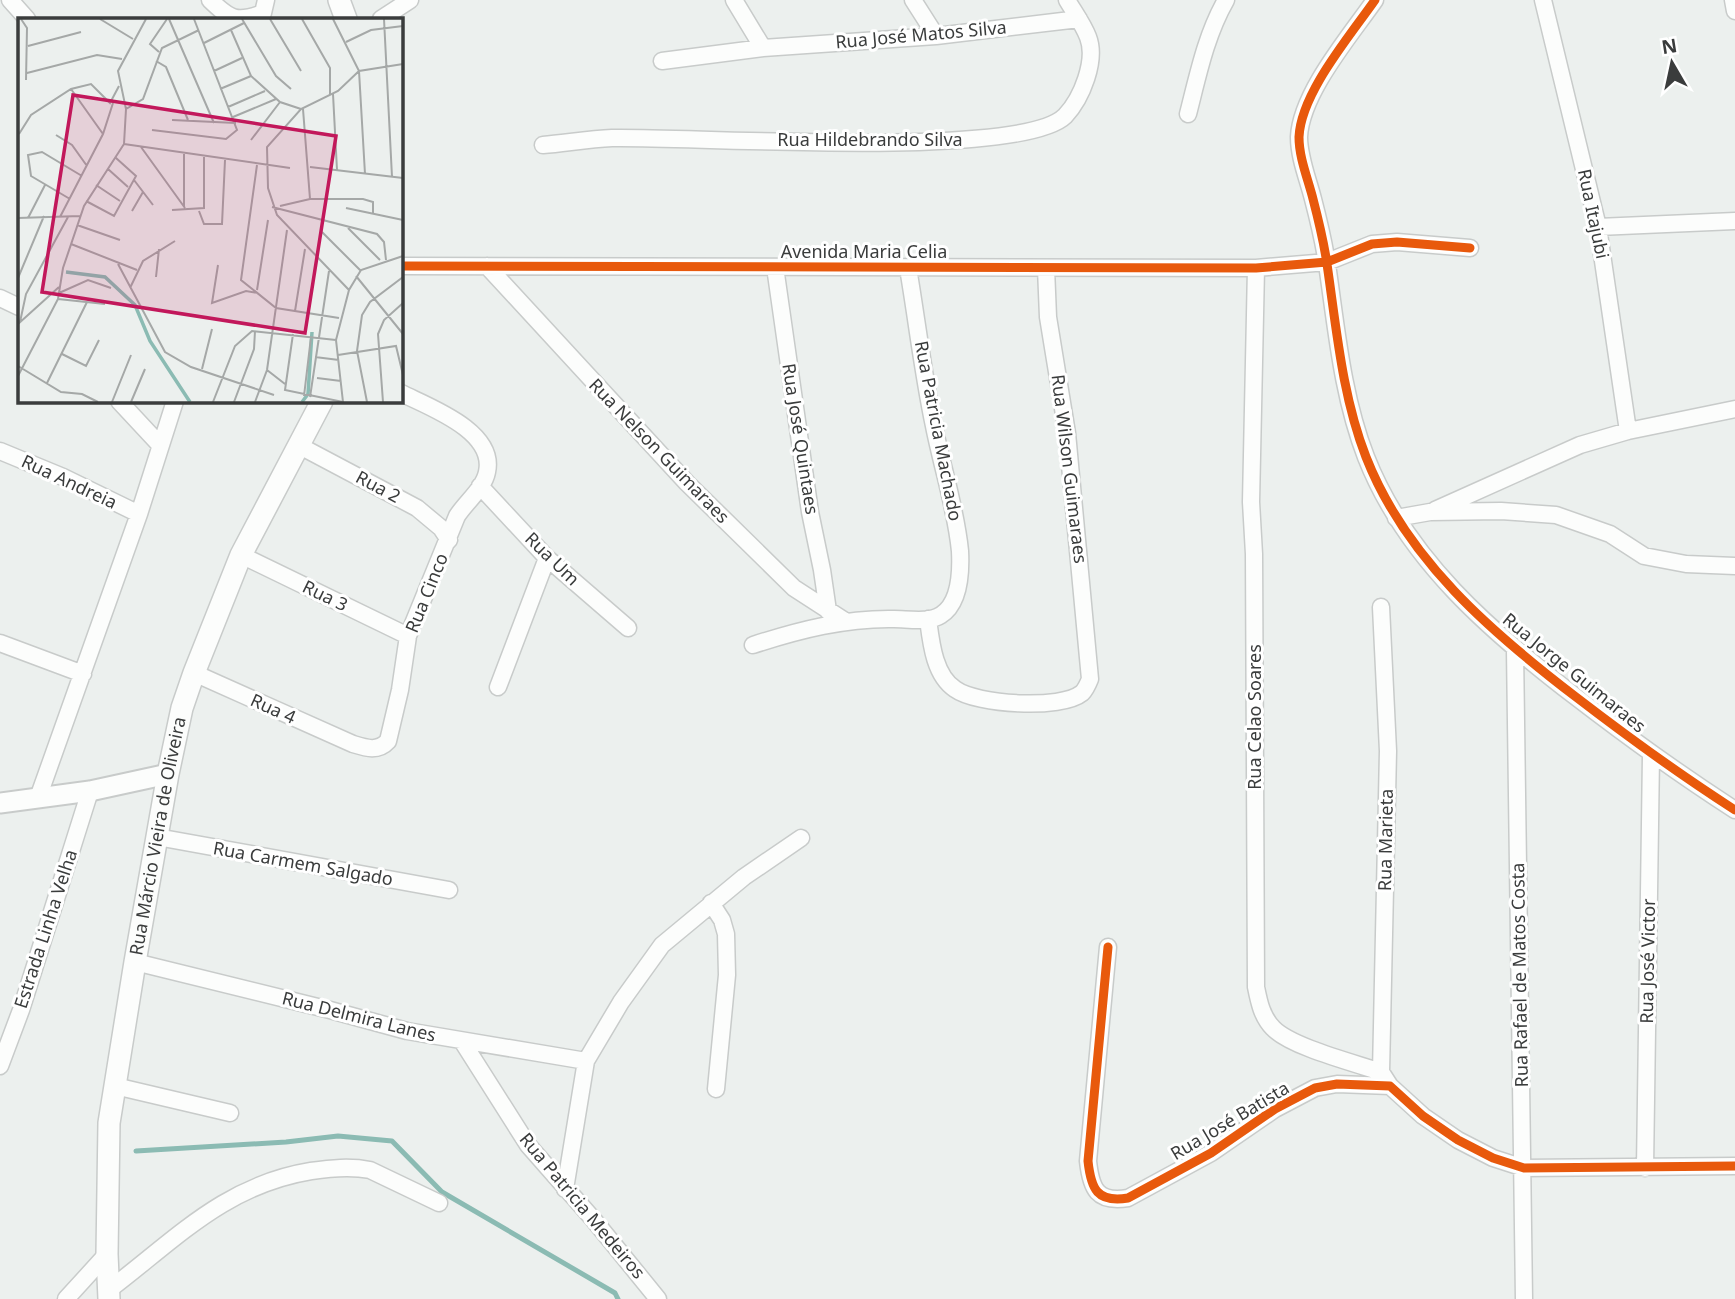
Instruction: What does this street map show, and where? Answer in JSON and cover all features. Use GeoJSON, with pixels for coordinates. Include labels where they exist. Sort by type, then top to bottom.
{"type":"FeatureCollection","features":[{"type":"Feature","properties":{"kind":"main road"},"geometry":{"type":"LineString","coordinates":[[339,0],[346,18]]}},
{"type":"Feature","properties":{"kind":"main road","name":"Rua Márcio Vieira de Oliveira"},"geometry":{"type":"LineString","coordinates":[[109,1294],[109,1123],[168,774],[182,708],[242,555],[321,402]]}},
{"type":"Feature","properties":{"kind":"street"},"geometry":{"type":"LineString","coordinates":[[10,0],[26,18]]}},
{"type":"Feature","properties":{"kind":"street"},"geometry":{"type":"LineString","coordinates":[[210,0],[232,18]]}},
{"type":"Feature","properties":{"kind":"street"},"geometry":{"type":"LineString","coordinates":[[383,18],[410,0]]}},
{"type":"Feature","properties":{"kind":"street"},"geometry":{"type":"LineString","coordinates":[[734,0],[763,48]]}},
{"type":"Feature","properties":{"kind":"street"},"geometry":{"type":"LineString","coordinates":[[913,0],[936,36]]}},
{"type":"Feature","properties":{"kind":"street","name":"Rua Hildebrando Silva"},"geometry":{"type":"LineString","coordinates":[[543,145],[611,138],[858,142],[975,139],[1030,132],[1064,117],[1079,95],[1090,58],[1089,40],[1067,0]]}},
{"type":"Feature","properties":{"kind":"street"},"geometry":{"type":"LineString","coordinates":[[1188,114],[1201,60],[1217,16],[1226,0]]}},
{"type":"Feature","properties":{"kind":"street","name":"Rua Jorge Guimaraes"},"geometry":{"type":"LineString","coordinates":[[1375,0],[1314,88],[1303,111],[1299,138],[1327,262],[1348,399],[1366,457],[1396,519],[1434,568],[1515,650],[1651,755],[1735,810]]}},
{"type":"Feature","properties":{"kind":"street","name":"Rua Itajubi"},"geometry":{"type":"LineString","coordinates":[[1543,0],[1598,227],[1628,431]]}},
{"type":"Feature","properties":{"kind":"street"},"geometry":{"type":"LineString","coordinates":[[1733,0],[1735,11]]}},
{"type":"Feature","properties":{"kind":"street","name":"Rua José Matos Silva"},"geometry":{"type":"LineString","coordinates":[[662,61],[763,48],[936,36],[1079,19]]}},
{"type":"Feature","properties":{"kind":"street"},"geometry":{"type":"LineString","coordinates":[[1598,227],[1735,221]]}},
{"type":"Feature","properties":{"kind":"street","name":"Avenida Maria Celia"},"geometry":{"type":"LineString","coordinates":[[402,266],[1256,268],[1327,262],[1372,244],[1397,242],[1470,248]]}},
{"type":"Feature","properties":{"kind":"street","name":"Rua Nelson Guimaraes"},"geometry":{"type":"LineString","coordinates":[[486,266],[687,483],[794,588],[845,621]]}},
{"type":"Feature","properties":{"kind":"street","name":"Rua José Quintaes"},"geometry":{"type":"LineString","coordinates":[[775,267],[810,512],[828,611]]}},
{"type":"Feature","properties":{"kind":"street","name":"Rua Patricia Machado"},"geometry":{"type":"LineString","coordinates":[[908,268],[933,423],[960,553],[956,595],[942,615],[928,619]]}},
{"type":"Feature","properties":{"kind":"street","name":"Rua Wilson Guimaraes"},"geometry":{"type":"LineString","coordinates":[[928,619],[933,650],[943,676],[955,690],[973,697],[994,702],[1028,704],[1060,700],[1083,692],[1090,679],[1067,433],[1048,317],[1046,268]]}},
{"type":"Feature","properties":{"kind":"street","name":"Rua Celao Soares"},"geometry":{"type":"LineString","coordinates":[[1256,268],[1251,502],[1254,554],[1256,988],[1260,1006],[1275,1030],[1290,1040],[1386,1079]]}},
{"type":"Feature","properties":{"kind":"street"},"geometry":{"type":"LineString","coordinates":[[0,298],[18,307]]}},
{"type":"Feature","properties":{"kind":"street","name":"Rua Cinco"},"geometry":{"type":"LineString","coordinates":[[352,744],[372,749],[383,747],[388,741],[400,690],[408,636],[457,516],[480,486],[487,471],[486,457],[480,442],[463,425],[402,394]]}},
{"type":"Feature","properties":{"kind":"street"},"geometry":{"type":"LineString","coordinates":[[120,402],[160,445]]}},
{"type":"Feature","properties":{"kind":"street"},"geometry":{"type":"LineString","coordinates":[[38,798],[139,514],[175,402]]}},
{"type":"Feature","properties":{"kind":"street"},"geometry":{"type":"LineString","coordinates":[[1430,513],[1580,444],[1628,431],[1735,409]]}},
{"type":"Feature","properties":{"kind":"street","name":"Rua 2"},"geometry":{"type":"LineString","coordinates":[[298,445],[417,508],[441,528],[449,540]]}},
{"type":"Feature","properties":{"kind":"street","name":"Rua Andreia"},"geometry":{"type":"LineString","coordinates":[[0,451],[63,477],[139,514]]}},
{"type":"Feature","properties":{"kind":"street","name":"Rua Um"},"geometry":{"type":"LineString","coordinates":[[480,486],[547,558],[628,628]]}},
{"type":"Feature","properties":{"kind":"street"},"geometry":{"type":"LineString","coordinates":[[1396,519],[1430,513],[1501,511],[1556,515],[1610,534],[1644,556],[1686,564],[1735,566]]}},
{"type":"Feature","properties":{"kind":"street","name":"Rua 3"},"geometry":{"type":"LineString","coordinates":[[242,555],[408,636]]}},
{"type":"Feature","properties":{"kind":"street"},"geometry":{"type":"LineString","coordinates":[[498,687],[547,558]]}},
{"type":"Feature","properties":{"kind":"street","name":"Rua Marieta"},"geometry":{"type":"LineString","coordinates":[[1381,607],[1388,751],[1386,1079]]}},
{"type":"Feature","properties":{"kind":"street"},"geometry":{"type":"LineString","coordinates":[[753,645],[792,632],[845,621],[875,618],[928,619]]}},
{"type":"Feature","properties":{"kind":"street"},"geometry":{"type":"LineString","coordinates":[[0,643],[83,674]]}},
{"type":"Feature","properties":{"kind":"street","name":"Rua Rafael de Matos Costa"},"geometry":{"type":"LineString","coordinates":[[1515,650],[1524,1299]]}},
{"type":"Feature","properties":{"kind":"street","name":"Rua 4"},"geometry":{"type":"LineString","coordinates":[[194,673],[352,744]]}},
{"type":"Feature","properties":{"kind":"street","name":"Rua José Victor"},"geometry":{"type":"LineString","coordinates":[[1645,1168],[1651,755]]}},
{"type":"Feature","properties":{"kind":"street"},"geometry":{"type":"LineString","coordinates":[[0,803],[90,791],[168,774]]}},
{"type":"Feature","properties":{"kind":"street","name":"Estrada Linha Velha"},"geometry":{"type":"LineString","coordinates":[[0,1066],[21,1010],[90,791]]}},
{"type":"Feature","properties":{"kind":"street","name":"Rua Carmem Salgado"},"geometry":{"type":"LineString","coordinates":[[157,837],[449,890]]}},
{"type":"Feature","properties":{"kind":"street"},"geometry":{"type":"LineString","coordinates":[[565,1189],[586,1061],[621,1002],[655,953],[712,903],[802,838]]}},
{"type":"Feature","properties":{"kind":"street"},"geometry":{"type":"LineString","coordinates":[[712,903],[722,920],[726,934],[727,975],[716,1089]]}},
{"type":"Feature","properties":{"kind":"street","name":"Rua José Batista"},"geometry":{"type":"LineString","coordinates":[[1108,947],[1088,1161],[1094,1190],[1103,1197],[1115,1200],[1128,1198],[1157,1184],[1211,1153],[1275,1109],[1315,1088],[1386,1079]]}},
{"type":"Feature","properties":{"kind":"street","name":"Rua Delmira Lanes"},"geometry":{"type":"LineString","coordinates":[[135,962],[407,1031],[586,1061]]}},
{"type":"Feature","properties":{"kind":"street","name":"Rua Patricia Medeiros"},"geometry":{"type":"LineString","coordinates":[[462,1041],[528,1145],[611,1240],[657,1299]]}},
{"type":"Feature","properties":{"kind":"street"},"geometry":{"type":"LineString","coordinates":[[1386,1079],[1423,1116],[1458,1140],[1493,1158],[1524,1168],[1735,1166]]}},
{"type":"Feature","properties":{"kind":"street"},"geometry":{"type":"LineString","coordinates":[[115,1086],[230,1113]]}},
{"type":"Feature","properties":{"kind":"street"},"geometry":{"type":"LineString","coordinates":[[109,1294],[184,1230],[221,1203],[287,1175],[335,1168],[370,1170],[439,1203]]}},
{"type":"Feature","properties":{"kind":"street"},"geometry":{"type":"LineString","coordinates":[[66,1299],[107,1254]]}},
{"type":"Feature","properties":{"kind":"waterway"},"geometry":{"type":"LineString","coordinates":[[136,1151],[286,1142],[338,1136],[392,1141],[442,1192],[615,1293],[618,1299]]}},
{"type":"Feature","properties":{"kind":"cycle path"},"geometry":{"type":"LineString","coordinates":[[1375,0],[1317,84],[1308,102],[1299,137],[1302,161],[1325,253],[1346,389],[1366,457],[1383,494],[1404,528],[1454,591],[1483,619],[1595,712],[1735,810]]}},
{"type":"Feature","properties":{"kind":"cycle path"},"geometry":{"type":"LineString","coordinates":[[402,266],[1256,268],[1327,262],[1372,244],[1397,242],[1470,248]]}},
{"type":"Feature","properties":{"kind":"cycle path"},"geometry":{"type":"LineString","coordinates":[[1108,947],[1088,1161],[1091,1179],[1103,1196],[1128,1198],[1211,1153],[1275,1109],[1315,1088],[1337,1084],[1390,1086],[1423,1116],[1458,1140],[1493,1158],[1524,1168],[1735,1166]]}}]}
